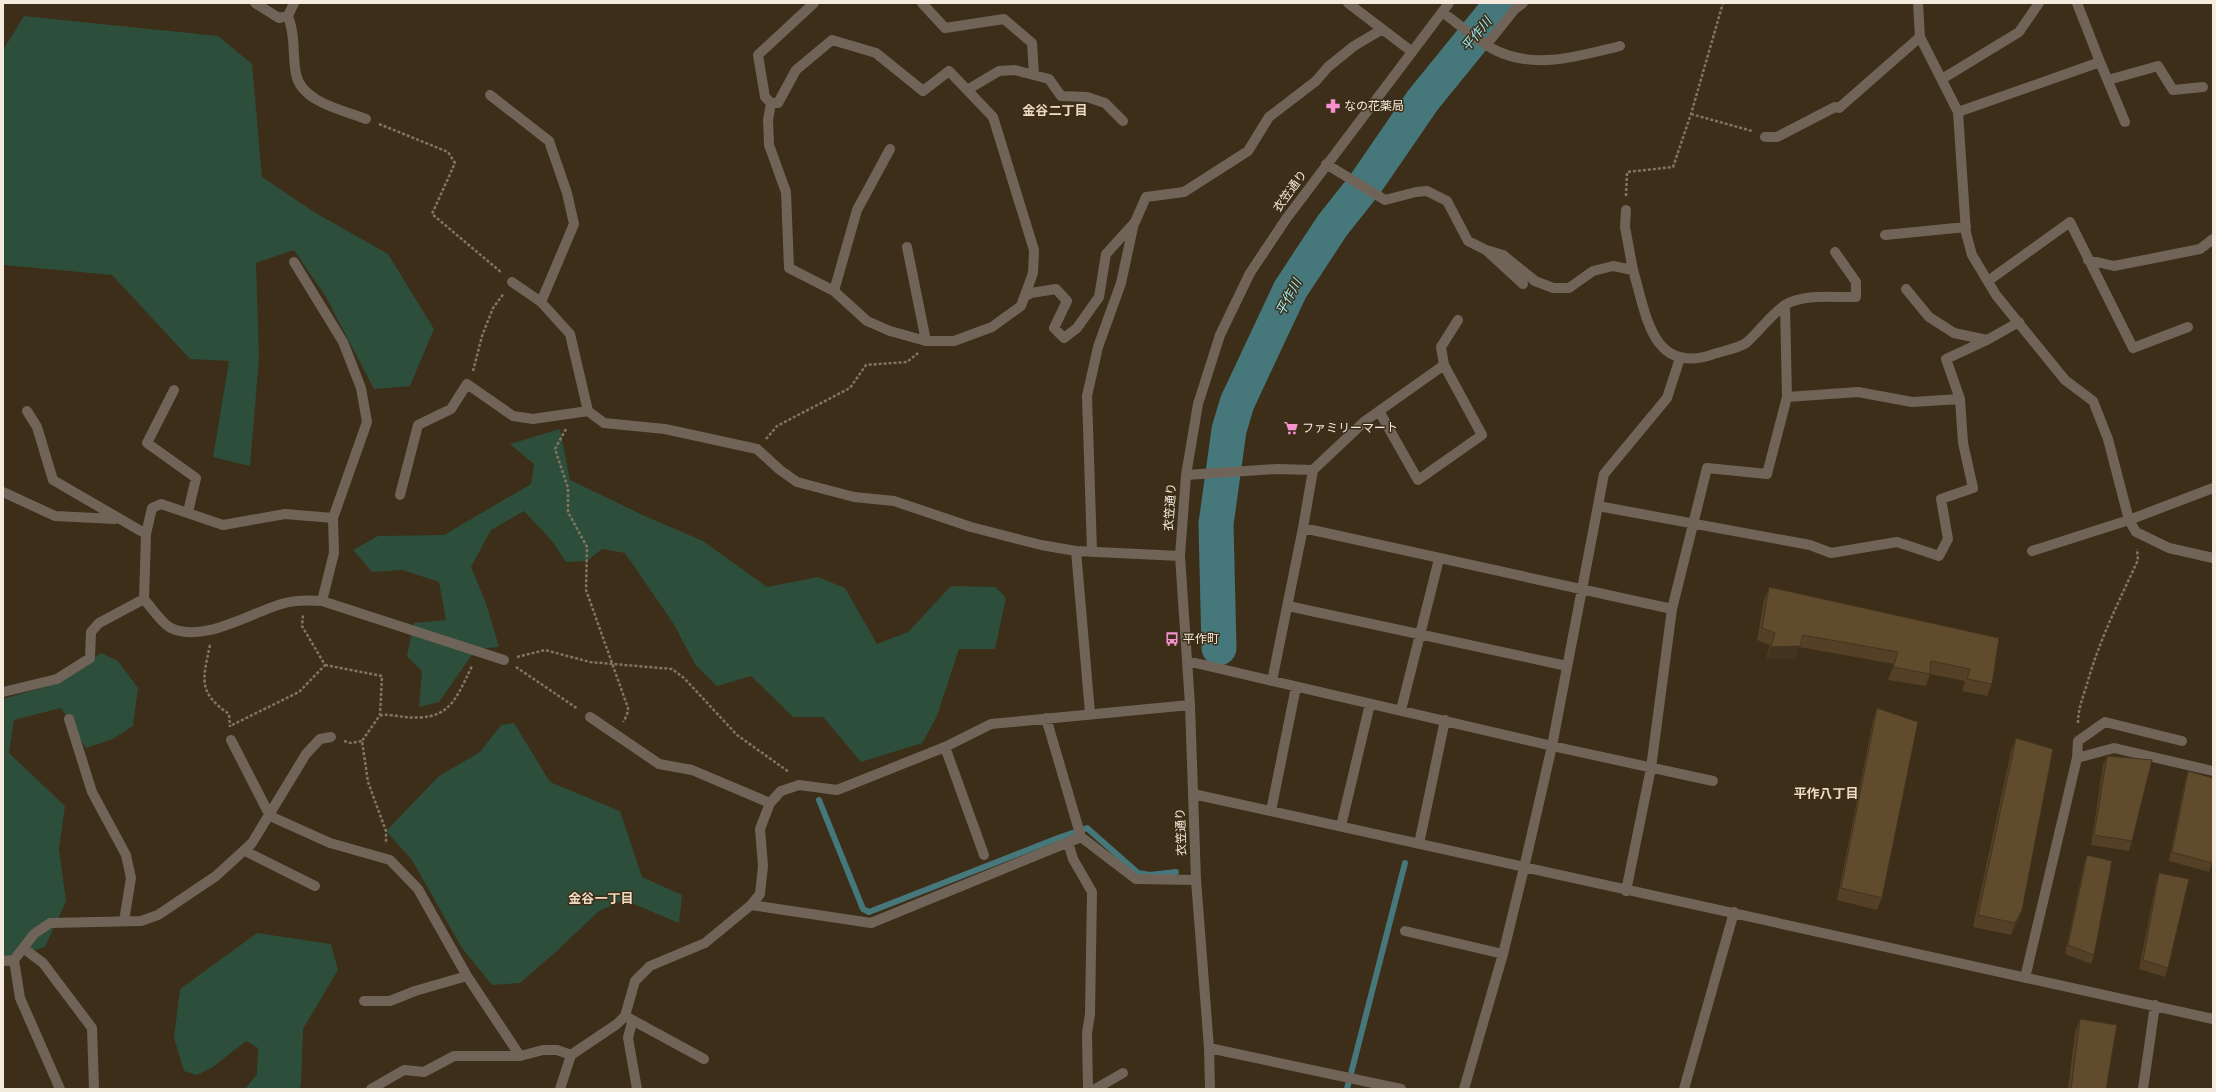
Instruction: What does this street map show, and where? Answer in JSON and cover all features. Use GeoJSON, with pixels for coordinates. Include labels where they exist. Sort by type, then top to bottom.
{"type":"FeatureCollection","features":[{"type":"Feature","properties":{"kind":"street"},"geometry":{"type":"LineString","coordinates":[[255,3],[278,18],[288,16]]}},
{"type":"Feature","properties":{"kind":"street"},"geometry":{"type":"LineString","coordinates":[[294,3],[288,16],[294,31],[296,75],[304,90],[321,102],[366,119]]}},
{"type":"Feature","properties":{"kind":"street"},"geometry":{"type":"LineString","coordinates":[[770,103],[778,103],[796,70],[832,40],[876,53],[923,91],[949,72],[993,117],[1034,250],[1033,273],[1021,306],[992,326],[954,341],[926,341],[890,331],[868,321],[834,291],[789,268],[786,192],[769,145],[768,120],[770,103],[765,97],[758,54],[814,3]]}},
{"type":"Feature","properties":{"kind":"street"},"geometry":{"type":"LineString","coordinates":[[922,3],[945,28],[1004,19],[1032,43],[1034,74]]}},
{"type":"Feature","properties":{"kind":"street"},"geometry":{"type":"LineString","coordinates":[[1348,3],[1381,30],[1411,51]]}},
{"type":"Feature","properties":{"kind":"street","name":"衣笠通り"},"geometry":{"type":"LineString","coordinates":[[1210,1089],[1209,1048],[1196,880],[1190,705],[1180,556],[1186,475],[1198,404],[1220,336],[1250,273],[1286,219],[1326,164],[1449,3]]}},
{"type":"Feature","properties":{"kind":"street"},"geometry":{"type":"LineString","coordinates":[[1487,44],[1515,9],[1523,3]]}},
{"type":"Feature","properties":{"kind":"street"},"geometry":{"type":"LineString","coordinates":[[1918,3],[1920,37],[1958,112],[1966,227],[1972,255],[1996,295],[2065,380],[2093,401],[2108,439],[2129,520],[2136,532],[2169,548],[2213,558]]}},
{"type":"Feature","properties":{"kind":"street"},"geometry":{"type":"LineString","coordinates":[[1942,79],[2019,32],[2039,3]]}},
{"type":"Feature","properties":{"kind":"street"},"geometry":{"type":"LineString","coordinates":[[2077,3],[2125,122]]}},
{"type":"Feature","properties":{"kind":"street"},"geometry":{"type":"LineString","coordinates":[[1442,12],[1494,50],[1524,60],[1564,59],[1620,46]]}},
{"type":"Feature","properties":{"kind":"street"},"geometry":{"type":"LineString","coordinates":[[1092,551],[1087,396],[1098,347],[1121,283],[1135,222],[1146,197],[1184,192],[1248,151],[1269,117],[1316,80],[1328,67],[1354,46],[1381,30]]}},
{"type":"Feature","properties":{"kind":"street"},"geometry":{"type":"LineString","coordinates":[[1765,137],[1777,137],[1835,107],[1839,108],[1920,37]]}},
{"type":"Feature","properties":{"kind":"street"},"geometry":{"type":"LineString","coordinates":[[1958,112],[2100,62]]}},
{"type":"Feature","properties":{"kind":"street"},"geometry":{"type":"LineString","coordinates":[[2108,80],[2158,66],[2173,90],[2203,87]]}},
{"type":"Feature","properties":{"kind":"street"},"geometry":{"type":"LineString","coordinates":[[967,90],[999,71],[1015,70],[1049,79],[1060,96],[1087,97],[1105,103],[1123,121]]}},
{"type":"Feature","properties":{"kind":"street"},"geometry":{"type":"LineString","coordinates":[[490,95],[549,142],[567,193],[574,224],[541,302]]}},
{"type":"Feature","properties":{"kind":"street"},"geometry":{"type":"LineString","coordinates":[[834,291],[858,210],[890,149]]}},
{"type":"Feature","properties":{"kind":"street"},"geometry":{"type":"LineString","coordinates":[[1326,164],[1384,200],[1416,192],[1427,191],[1447,201],[1468,241],[1486,250],[1503,255],[1535,280],[1552,288],[1569,288],[1593,271],[1613,266],[1633,270]]}},
{"type":"Feature","properties":{"kind":"street"},"geometry":{"type":"LineString","coordinates":[[1626,210],[1625,227],[1633,270],[1651,332],[1660,346],[1673,356],[1680,358],[1695,360],[1744,344],[1785,305],[1800,299],[1856,297],[1856,282],[1835,252]]}},
{"type":"Feature","properties":{"kind":"street"},"geometry":{"type":"LineString","coordinates":[[1024,297],[1031,293],[1056,289],[1067,301],[1054,328],[1064,338],[1077,328],[1099,297],[1106,254],[1135,222]]}},
{"type":"Feature","properties":{"kind":"street"},"geometry":{"type":"LineString","coordinates":[[1988,281],[2070,222],[2133,348],[2188,327]]}},
{"type":"Feature","properties":{"kind":"street"},"geometry":{"type":"LineString","coordinates":[[1885,235],[1966,227]]}},
{"type":"Feature","properties":{"kind":"street"},"geometry":{"type":"LineString","coordinates":[[2088,260],[2114,266],[2200,249],[2213,239]]}},
{"type":"Feature","properties":{"kind":"street"},"geometry":{"type":"LineString","coordinates":[[907,247],[926,341]]}},
{"type":"Feature","properties":{"kind":"street"},"geometry":{"type":"LineString","coordinates":[[1486,250],[1523,284]]}},
{"type":"Feature","properties":{"kind":"street"},"geometry":{"type":"LineString","coordinates":[[294,262],[343,342],[361,388],[367,422],[333,518],[334,554],[322,602]]}},
{"type":"Feature","properties":{"kind":"street"},"geometry":{"type":"LineString","coordinates":[[512,282],[541,302],[570,334],[588,411],[604,423],[665,429],[757,449],[780,470],[797,482],[854,497],[894,501],[971,527],[1041,545],[1076,551],[1180,556]]}},
{"type":"Feature","properties":{"kind":"street"},"geometry":{"type":"LineString","coordinates":[[1906,289],[1929,317],[1954,333],[1987,340]]}},
{"type":"Feature","properties":{"kind":"street"},"geometry":{"type":"LineString","coordinates":[[1626,891],[1651,768],[1672,609],[1707,468],[1767,474],[1787,397],[1785,305]]}},
{"type":"Feature","properties":{"kind":"street"},"geometry":{"type":"LineString","coordinates":[[1379,411],[1418,480],[1482,435],[1444,365],[1441,347],[1458,320]]}},
{"type":"Feature","properties":{"kind":"street"},"geometry":{"type":"LineString","coordinates":[[1598,506],[1810,545],[1831,554],[1897,542],[1939,556],[1948,539],[1940,499],[1973,488],[1963,443],[1960,399],[1946,359],[1987,340],[2019,322]]}},
{"type":"Feature","properties":{"kind":"street"},"geometry":{"type":"LineString","coordinates":[[1464,1089],[1503,954],[1552,746],[1604,474],[1667,398],[1680,358]]}},
{"type":"Feature","properties":{"kind":"street"},"geometry":{"type":"LineString","coordinates":[[1272,681],[1288,606],[1313,470],[1365,421],[1444,365]]}},
{"type":"Feature","properties":{"kind":"street"},"geometry":{"type":"LineString","coordinates":[[400,495],[418,425],[451,409],[467,384],[513,416],[533,419],[588,411]]}},
{"type":"Feature","properties":{"kind":"street"},"geometry":{"type":"LineString","coordinates":[[174,390],[147,443],[196,478],[188,512]]}},
{"type":"Feature","properties":{"kind":"street"},"geometry":{"type":"LineString","coordinates":[[1787,397],[1858,392],[1912,402],[1960,399]]}},
{"type":"Feature","properties":{"kind":"street"},"geometry":{"type":"LineString","coordinates":[[27,411],[37,427],[53,480],[117,519],[146,534]]}},
{"type":"Feature","properties":{"kind":"street"},"geometry":{"type":"LineString","coordinates":[[1186,475],[1277,469],[1313,470]]}},
{"type":"Feature","properties":{"kind":"street"},"geometry":{"type":"LineString","coordinates":[[2032,551],[2129,520],[2213,488]]}},
{"type":"Feature","properties":{"kind":"street"},"geometry":{"type":"LineString","coordinates":[[3,492],[55,516],[117,519]]}},
{"type":"Feature","properties":{"kind":"street"},"geometry":{"type":"LineString","coordinates":[[333,518],[285,514],[223,525],[161,504],[152,508],[146,534],[144,599],[169,628],[188,633],[214,629],[286,602],[305,600],[322,602],[504,660]]}},
{"type":"Feature","properties":{"kind":"street"},"geometry":{"type":"LineString","coordinates":[[1303,528],[1582,591],[1672,609]]}},
{"type":"Feature","properties":{"kind":"street"},"geometry":{"type":"LineString","coordinates":[[1076,551],[1090,713]]}},
{"type":"Feature","properties":{"kind":"street"},"geometry":{"type":"LineString","coordinates":[[1401,710],[1439,559]]}},
{"type":"Feature","properties":{"kind":"street"},"geometry":{"type":"LineString","coordinates":[[3,692],[57,678],[90,658],[91,632],[99,623],[144,599]]}},
{"type":"Feature","properties":{"kind":"street"},"geometry":{"type":"LineString","coordinates":[[1288,606],[1567,666]]}},
{"type":"Feature","properties":{"kind":"street"},"geometry":{"type":"LineString","coordinates":[[1187,661],[1552,746],[1713,781]]}},
{"type":"Feature","properties":{"kind":"street"},"geometry":{"type":"LineString","coordinates":[[1271,811],[1296,687]]}},
{"type":"Feature","properties":{"kind":"street"},"geometry":{"type":"LineString","coordinates":[[1341,826],[1370,704]]}},
{"type":"Feature","properties":{"kind":"street"},"geometry":{"type":"LineString","coordinates":[[637,1089],[628,1038],[629,1019],[635,981],[650,966],[705,943],[751,906],[760,894],[763,866],[760,829],[770,803],[781,791],[799,785],[837,790],[944,747],[991,724],[1090,713],[1190,705]]}},
{"type":"Feature","properties":{"kind":"street"},"geometry":{"type":"LineString","coordinates":[[590,717],[659,764],[692,770],[770,803]]}},
{"type":"Feature","properties":{"kind":"street"},"geometry":{"type":"LineString","coordinates":[[69,718],[92,792],[126,855],[131,878],[124,921]]}},
{"type":"Feature","properties":{"kind":"street"},"geometry":{"type":"LineString","coordinates":[[1046,718],[1081,836],[1136,879],[1196,880]]}},
{"type":"Feature","properties":{"kind":"street"},"geometry":{"type":"LineString","coordinates":[[1419,844],[1445,720]]}},
{"type":"Feature","properties":{"kind":"street"},"geometry":{"type":"LineString","coordinates":[[2025,978],[2077,758],[2078,741],[2105,722],[2182,741]]}},
{"type":"Feature","properties":{"kind":"street"},"geometry":{"type":"LineString","coordinates":[[60,1089],[20,998],[14,960],[23,948],[34,934],[50,923],[141,921],[158,915],[216,876],[245,851],[270,816],[306,754],[320,739],[331,737]]}},
{"type":"Feature","properties":{"kind":"street"},"geometry":{"type":"LineString","coordinates":[[231,740],[270,816],[330,843],[386,858],[390,860],[418,889],[467,976],[520,1056]]}},
{"type":"Feature","properties":{"kind":"street"},"geometry":{"type":"LineString","coordinates":[[944,747],[984,855]]}},
{"type":"Feature","properties":{"kind":"street"},"geometry":{"type":"LineString","coordinates":[[2077,758],[2114,748],[2213,771]]}},
{"type":"Feature","properties":{"kind":"street"},"geometry":{"type":"LineString","coordinates":[[1193,794],[1626,891],[1734,912],[2213,1019]]}},
{"type":"Feature","properties":{"kind":"street"},"geometry":{"type":"LineString","coordinates":[[751,906],[871,923],[1081,836]]}},
{"type":"Feature","properties":{"kind":"street"},"geometry":{"type":"LineString","coordinates":[[1068,842],[1073,859],[1092,892],[1090,1014],[1087,1032],[1088,1089]]}},
{"type":"Feature","properties":{"kind":"street"},"geometry":{"type":"LineString","coordinates":[[245,851],[315,886]]}},
{"type":"Feature","properties":{"kind":"street"},"geometry":{"type":"LineString","coordinates":[[1684,1089],[1734,912]]}},
{"type":"Feature","properties":{"kind":"street"},"geometry":{"type":"LineString","coordinates":[[1405,931],[1503,954]]}},
{"type":"Feature","properties":{"kind":"street"},"geometry":{"type":"LineString","coordinates":[[23,948],[43,963],[92,1028],[94,1089]]}},
{"type":"Feature","properties":{"kind":"street"},"geometry":{"type":"LineString","coordinates":[[3,961],[14,960]]}},
{"type":"Feature","properties":{"kind":"street"},"geometry":{"type":"LineString","coordinates":[[364,1001],[390,1001],[415,991],[467,976]]}},
{"type":"Feature","properties":{"kind":"street"},"geometry":{"type":"LineString","coordinates":[[2143,1089],[2155,1005]]}},
{"type":"Feature","properties":{"kind":"street"},"geometry":{"type":"LineString","coordinates":[[560,1089],[571,1055],[617,1024],[629,1019]]}},
{"type":"Feature","properties":{"kind":"street"},"geometry":{"type":"LineString","coordinates":[[629,1019],[704,1059]]}},
{"type":"Feature","properties":{"kind":"street"},"geometry":{"type":"LineString","coordinates":[[1209,1048],[1401,1089]]}},
{"type":"Feature","properties":{"kind":"street"},"geometry":{"type":"LineString","coordinates":[[371,1089],[404,1070],[424,1072],[454,1056],[520,1056],[543,1050],[557,1050],[571,1055]]}},
{"type":"Feature","properties":{"kind":"street"},"geometry":{"type":"LineString","coordinates":[[1095,1089],[1123,1073]]}},
{"type":"Feature","properties":{"kind":"path"},"geometry":{"type":"LineString","coordinates":[[1626,210],[1627,172],[1673,168],[1691,114],[1723,3]]}},
{"type":"Feature","properties":{"kind":"path"},"geometry":{"type":"LineString","coordinates":[[1691,114],[1756,132],[1765,137]]}},
{"type":"Feature","properties":{"kind":"path"},"geometry":{"type":"LineString","coordinates":[[366,119],[448,152],[455,163],[432,214],[512,282],[493,308],[482,336],[476,364],[467,384]]}},
{"type":"Feature","properties":{"kind":"path"},"geometry":{"type":"LineString","coordinates":[[757,449],[777,426],[850,388],[866,365],[907,362],[919,352],[926,341]]}},
{"type":"Feature","properties":{"kind":"path"},"geometry":{"type":"LineString","coordinates":[[568,426],[555,448],[568,488],[568,512],[587,547],[586,590],[628,708],[628,715],[615,734]]}},
{"type":"Feature","properties":{"kind":"path"},"geometry":{"type":"LineString","coordinates":[[2078,741],[2078,712],[2091,670],[2109,624],[2138,560],[2136,532]]}},
{"type":"Feature","properties":{"kind":"path"},"geometry":{"type":"LineString","coordinates":[[305,600],[302,626],[325,665],[382,676],[380,715],[370,734],[362,741],[351,743],[331,737]]}},
{"type":"Feature","properties":{"kind":"path"},"geometry":{"type":"LineString","coordinates":[[214,629],[204,675],[205,689],[214,704],[229,714],[231,740]]}},
{"type":"Feature","properties":{"kind":"path"},"geometry":{"type":"LineString","coordinates":[[504,660],[545,650],[590,662],[672,669],[684,678],[737,735],[790,773],[799,785]]}},
{"type":"Feature","properties":{"kind":"path"},"geometry":{"type":"LineString","coordinates":[[380,715],[421,718],[432,717],[445,710],[459,693],[478,652]]}},
{"type":"Feature","properties":{"kind":"path"},"geometry":{"type":"LineString","coordinates":[[504,660],[590,717]]}},
{"type":"Feature","properties":{"kind":"path"},"geometry":{"type":"LineString","coordinates":[[230,726],[299,692],[325,665]]}},
{"type":"Feature","properties":{"kind":"path"},"geometry":{"type":"LineString","coordinates":[[362,741],[368,782],[386,831],[386,858]]}},
{"type":"Feature","properties":{"kind":"green space"},"geometry":{"type":"Polygon","coordinates":[[[24,16],[218,36],[252,64],[262,177],[314,212],[388,254],[434,329],[410,386],[374,389],[326,297],[294,250],[256,263],[259,359],[250,466],[213,457],[229,361],[190,359],[112,275],[3,265],[3,50],[24,16]]]}},
{"type":"Feature","properties":{"kind":"green space"},"geometry":{"type":"Polygon","coordinates":[[[560,429],[570,480],[647,517],[703,541],[767,587],[818,577],[845,588],[877,644],[908,632],[951,586],[996,587],[1006,598],[995,649],[959,649],[937,716],[922,743],[861,762],[823,717],[793,717],[751,676],[717,686],[695,664],[673,623],[625,553],[602,549],[587,561],[566,562],[552,541],[524,511],[491,530],[471,567],[486,603],[499,647],[476,649],[439,702],[419,707],[422,671],[407,656],[414,623],[446,620],[439,582],[403,570],[372,572],[353,550],[378,536],[444,535],[531,484],[534,464],[510,444],[560,429]]]}},
{"type":"Feature","properties":{"kind":"green space"},"geometry":{"type":"Polygon","coordinates":[[[101,653],[118,661],[138,688],[133,726],[113,739],[86,748],[61,708],[14,720],[9,753],[65,806],[59,849],[66,901],[45,947],[3,960],[3,699],[55,684],[101,653]]]}},
{"type":"Feature","properties":{"kind":"green space"},"geometry":{"type":"Polygon","coordinates":[[[514,723],[550,782],[620,811],[642,877],[682,895],[679,923],[624,900],[599,911],[520,983],[492,985],[462,948],[412,860],[386,831],[439,776],[480,752],[501,725],[514,723]]]}},
{"type":"Feature","properties":{"kind":"green space"},"geometry":{"type":"Polygon","coordinates":[[[257,933],[331,944],[338,970],[303,1029],[301,1086],[298,1089],[245,1089],[257,1074],[258,1048],[246,1041],[213,1067],[197,1075],[184,1071],[174,1038],[180,989],[257,933]]]}},
{"type":"Feature","properties":{"kind":"building"},"geometry":{"type":"Polygon","coordinates":[[[1769,587],[1999,638],[1992,684],[1967,679],[1970,669],[1931,661],[1930,674],[1893,667],[1898,652],[1803,635],[1800,646],[1771,647],[1775,633],[1762,628],[1769,587]]]}},
{"type":"Feature","properties":{"kind":"building"},"geometry":{"type":"Polygon","coordinates":[[[1877,708],[1918,722],[1882,898],[1841,888],[1877,708]]]}},
{"type":"Feature","properties":{"kind":"building"},"geometry":{"type":"Polygon","coordinates":[[[2016,738],[2053,749],[2022,910],[2015,923],[1978,915],[2016,738]]]}},
{"type":"Feature","properties":{"kind":"building"},"geometry":{"type":"Polygon","coordinates":[[[2107,756],[2152,760],[2132,841],[2094,835],[2107,756]]]}},
{"type":"Feature","properties":{"kind":"building"},"geometry":{"type":"Polygon","coordinates":[[[2188,771],[2213,778],[2212,863],[2172,852],[2188,771]]]}},
{"type":"Feature","properties":{"kind":"building"},"geometry":{"type":"Polygon","coordinates":[[[2087,855],[2112,861],[2094,955],[2068,945],[2087,855]]]}},
{"type":"Feature","properties":{"kind":"building"},"geometry":{"type":"Polygon","coordinates":[[[2159,873],[2189,879],[2168,968],[2143,960],[2159,873]]]}},
{"type":"Feature","properties":{"kind":"building"},"geometry":{"type":"Polygon","coordinates":[[[2080,1019],[2117,1025],[2106,1089],[2071,1089],[2080,1019]]]}},
{"type":"Feature","properties":{"kind":"waterway","name":"平作川"},"geometry":{"type":"LineString","coordinates":[[1219,648],[1216,524],[1229,430],[1237,403],[1290,290],[1332,226],[1366,183],[1423,100],[1502,3]]}},
{"type":"Feature","properties":{"kind":"waterway"},"geometry":{"type":"LineString","coordinates":[[819,800],[863,909],[869,912],[1087,828],[1138,873],[1150,875],[1176,872]]}},
{"type":"Feature","properties":{"kind":"waterway"},"geometry":{"type":"LineString","coordinates":[[1347,1089],[1405,863]]}},
{"type":"Feature","properties":{"kind":"place","name":"なの花薬局"},"geometry":{"type":"Point","coordinates":[1333,106]}},
{"type":"Feature","properties":{"kind":"place","name":"ファミリーマート"},"geometry":{"type":"Point","coordinates":[1291,428]}},
{"type":"Feature","properties":{"kind":"place","name":"平作町"},"geometry":{"type":"Point","coordinates":[1172,639]}},
{"type":"Feature","properties":{"kind":"district","name":"金谷二丁目"},"geometry":{"type":"Point","coordinates":[1055,110]}},
{"type":"Feature","properties":{"kind":"district","name":"平作八丁目"},"geometry":{"type":"Point","coordinates":[1826,793]}},
{"type":"Feature","properties":{"kind":"district","name":"金谷一丁目"},"geometry":{"type":"Point","coordinates":[601,898]}}]}
